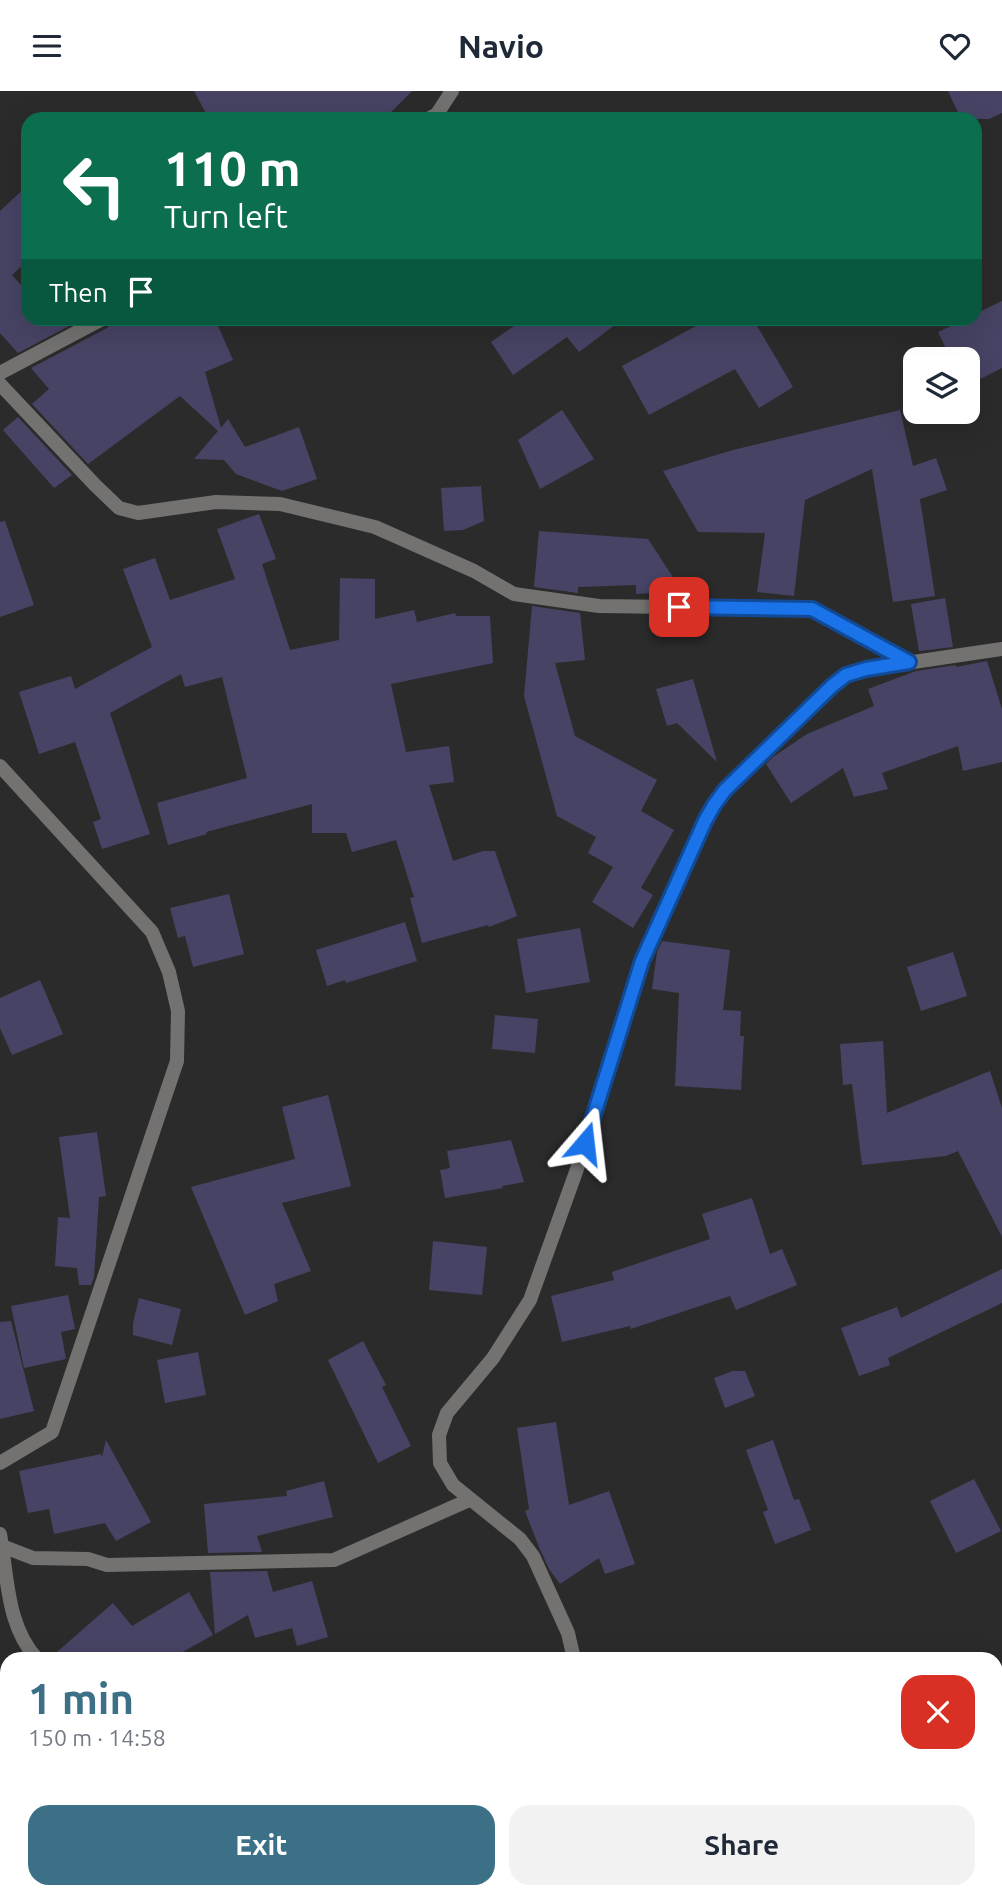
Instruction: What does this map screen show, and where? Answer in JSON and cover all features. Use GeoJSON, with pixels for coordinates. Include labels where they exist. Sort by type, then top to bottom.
{"type":"FeatureCollection","features":[{"type":"Feature","properties":{"kind":"street"},"geometry":{"type":"LineString","coordinates":[[438,112],[452,91]]}},
{"type":"Feature","properties":{"kind":"street"},"geometry":{"type":"LineString","coordinates":[[0,373],[89,326]]}},
{"type":"Feature","properties":{"kind":"street"},"geometry":{"type":"LineString","coordinates":[[0,384],[119,508],[138,513],[216,502],[281,504],[375,527],[474,571],[514,594],[599,606],[812,609],[909,662]]}},
{"type":"Feature","properties":{"kind":"street"},"geometry":{"type":"LineString","coordinates":[[572,1652],[568,1633],[533,1556],[520,1539],[453,1485],[440,1463],[439,1435],[447,1413],[493,1358],[530,1300],[577,1169],[642,961],[714,805],[725,790],[846,675],[866,669],[1002,649]]}},
{"type":"Feature","properties":{"kind":"street"},"geometry":{"type":"LineString","coordinates":[[0,766],[152,932],[169,972],[178,1011],[177,1061],[52,1431],[0,1463]]}},
{"type":"Feature","properties":{"kind":"street"},"geometry":{"type":"LineString","coordinates":[[1,1540],[33,1558],[88,1559],[107,1565],[334,1560],[469,1500]]}},
{"type":"Feature","properties":{"kind":"street"},"geometry":{"type":"LineString","coordinates":[[1,1540],[10,1609],[31,1652]]}},
{"type":"Feature","properties":{"kind":"building"},"geometry":{"type":"Polygon","coordinates":[[[194,91],[412,91],[391,112],[205,112],[194,91]]]}},
{"type":"Feature","properties":{"kind":"building"},"geometry":{"type":"Polygon","coordinates":[[[948,91],[1002,91],[1002,113],[982,119],[982,112],[958,112],[948,91]]]}},
{"type":"Feature","properties":{"kind":"building"},"geometry":{"type":"Polygon","coordinates":[[[21,192],[21,267],[12,275],[21,285],[21,326],[69,326],[18,353],[0,333],[0,211],[21,192]]]}},
{"type":"Feature","properties":{"kind":"building"},"geometry":{"type":"Polygon","coordinates":[[[1002,301],[1002,368],[980,379],[980,347],[945,347],[938,332],[951,326],[982,326],[982,311],[1002,301]]]}},
{"type":"Feature","properties":{"kind":"building"},"geometry":{"type":"Polygon","coordinates":[[[218,326],[233,360],[205,372],[221,428],[228,419],[245,447],[299,427],[317,479],[282,491],[236,474],[224,460],[194,459],[218,431],[180,396],[88,464],[32,404],[49,389],[31,368],[107,328],[218,326]]]}},
{"type":"Feature","properties":{"kind":"building"},"geometry":{"type":"Polygon","coordinates":[[[514,326],[614,326],[579,352],[567,337],[513,375],[491,342],[514,326]]]}},
{"type":"Feature","properties":{"kind":"building"},"geometry":{"type":"Polygon","coordinates":[[[696,326],[757,326],[793,387],[759,408],[735,369],[649,415],[622,366],[696,326]]]}},
{"type":"Feature","properties":{"kind":"building"},"geometry":{"type":"Polygon","coordinates":[[[562,410],[594,459],[540,489],[518,440],[562,410]]]}},
{"type":"Feature","properties":{"kind":"building"},"geometry":{"type":"Polygon","coordinates":[[[900,410],[913,466],[936,458],[947,490],[920,499],[935,596],[893,602],[872,469],[805,500],[794,596],[757,592],[765,533],[698,532],[663,471],[733,450],[900,410]]]}},
{"type":"Feature","properties":{"kind":"building"},"geometry":{"type":"Polygon","coordinates":[[[18,417],[72,475],[54,488],[3,430],[18,417]]]}},
{"type":"Feature","properties":{"kind":"building"},"geometry":{"type":"Polygon","coordinates":[[[481,486],[484,521],[463,530],[444,531],[441,488],[481,486]]]}},
{"type":"Feature","properties":{"kind":"building"},"geometry":{"type":"Polygon","coordinates":[[[259,514],[276,559],[262,564],[290,650],[339,640],[340,578],[375,579],[375,619],[414,610],[417,622],[455,613],[456,616],[490,616],[493,663],[391,684],[406,752],[449,746],[454,782],[429,785],[453,861],[483,851],[495,851],[517,916],[489,927],[488,925],[422,943],[410,898],[414,897],[396,840],[352,852],[346,833],[312,833],[312,804],[168,845],[157,803],[247,778],[222,677],[185,687],[181,674],[110,713],[150,834],[102,849],[93,822],[101,819],[75,742],[39,754],[19,692],[71,676],[75,689],[152,647],[123,569],[155,558],[170,600],[235,579],[217,529],[259,514]]]}},
{"type":"Feature","properties":{"kind":"building"},"geometry":{"type":"Polygon","coordinates":[[[5,521],[34,605],[0,617],[0,522],[5,521]]]}},
{"type":"Feature","properties":{"kind":"building"},"geometry":{"type":"Polygon","coordinates":[[[539,531],[648,539],[682,591],[636,594],[636,585],[578,587],[578,593],[534,587],[539,531]]]}},
{"type":"Feature","properties":{"kind":"building"},"geometry":{"type":"Polygon","coordinates":[[[945,598],[953,647],[919,651],[911,604],[945,598]]]}},
{"type":"Feature","properties":{"kind":"building"},"geometry":{"type":"Polygon","coordinates":[[[532,606],[580,613],[585,660],[555,663],[575,736],[657,780],[641,811],[674,830],[641,888],[653,895],[633,928],[592,902],[613,867],[588,853],[596,837],[557,816],[524,696],[532,606]]]}},
{"type":"Feature","properties":{"kind":"building"},"geometry":{"type":"Polygon","coordinates":[[[987,661],[1002,709],[1002,762],[963,771],[958,746],[882,773],[888,789],[854,797],[843,768],[791,803],[766,764],[807,734],[874,706],[868,689],[916,671],[987,661]]]}},
{"type":"Feature","properties":{"kind":"building"},"geometry":{"type":"Polygon","coordinates":[[[693,679],[717,762],[677,723],[667,726],[656,689],[693,679]]]}},
{"type":"Feature","properties":{"kind":"building"},"geometry":{"type":"Polygon","coordinates":[[[229,894],[244,954],[193,967],[185,936],[178,938],[170,908],[229,894]]]}},
{"type":"Feature","properties":{"kind":"building"},"geometry":{"type":"Polygon","coordinates":[[[405,922],[417,961],[346,983],[345,980],[327,986],[316,950],[405,922]]]}},
{"type":"Feature","properties":{"kind":"building"},"geometry":{"type":"Polygon","coordinates":[[[580,928],[590,982],[526,993],[517,939],[580,928]]]}},
{"type":"Feature","properties":{"kind":"building"},"geometry":{"type":"Polygon","coordinates":[[[662,941],[730,950],[723,1010],[741,1011],[740,1036],[744,1036],[741,1090],[675,1086],[679,993],[652,989],[657,952],[662,941]]]}},
{"type":"Feature","properties":{"kind":"building"},"geometry":{"type":"Polygon","coordinates":[[[953,952],[967,996],[921,1011],[907,967],[953,952]]]}},
{"type":"Feature","properties":{"kind":"building"},"geometry":{"type":"Polygon","coordinates":[[[40,980],[63,1034],[12,1055],[0,1028],[0,998],[40,980]]]}},
{"type":"Feature","properties":{"kind":"building"},"geometry":{"type":"Polygon","coordinates":[[[495,1015],[538,1019],[535,1053],[492,1049],[495,1015]]]}},
{"type":"Feature","properties":{"kind":"building"},"geometry":{"type":"Polygon","coordinates":[[[883,1041],[887,1113],[990,1071],[1002,1108],[1002,1237],[958,1151],[946,1156],[862,1165],[852,1084],[843,1085],[840,1044],[883,1041]]]}},
{"type":"Feature","properties":{"kind":"building"},"geometry":{"type":"Polygon","coordinates":[[[328,1095],[351,1186],[282,1203],[311,1271],[274,1284],[278,1301],[245,1315],[191,1187],[295,1159],[282,1107],[328,1095]]]}},
{"type":"Feature","properties":{"kind":"building"},"geometry":{"type":"Polygon","coordinates":[[[97,1132],[106,1196],[99,1197],[94,1277],[91,1285],[79,1285],[77,1268],[55,1266],[58,1217],[70,1218],[59,1137],[97,1132]]]}},
{"type":"Feature","properties":{"kind":"building"},"geometry":{"type":"Polygon","coordinates":[[[511,1140],[524,1182],[445,1198],[440,1170],[450,1168],[447,1151],[511,1140]]]}},
{"type":"Feature","properties":{"kind":"building"},"geometry":{"type":"Polygon","coordinates":[[[752,1198],[770,1254],[782,1249],[797,1285],[736,1310],[730,1296],[631,1329],[630,1326],[562,1342],[551,1296],[614,1280],[612,1272],[710,1239],[702,1214],[752,1198]]]}},
{"type":"Feature","properties":{"kind":"building"},"geometry":{"type":"Polygon","coordinates":[[[433,1241],[487,1247],[482,1295],[429,1290],[433,1241]]]}},
{"type":"Feature","properties":{"kind":"building"},"geometry":{"type":"Polygon","coordinates":[[[1002,1269],[1002,1303],[888,1358],[890,1365],[859,1376],[841,1328],[897,1307],[901,1318],[1002,1269]]]}},
{"type":"Feature","properties":{"kind":"building"},"geometry":{"type":"Polygon","coordinates":[[[68,1295],[75,1329],[61,1332],[66,1359],[24,1368],[11,1306],[68,1295]]]}},
{"type":"Feature","properties":{"kind":"building"},"geometry":{"type":"Polygon","coordinates":[[[139,1298],[181,1309],[172,1345],[133,1335],[139,1298]]]}},
{"type":"Feature","properties":{"kind":"building"},"geometry":{"type":"Polygon","coordinates":[[[11,1321],[34,1411],[0,1419],[0,1322],[11,1321]]]}},
{"type":"Feature","properties":{"kind":"building"},"geometry":{"type":"Polygon","coordinates":[[[363,1341],[386,1385],[382,1387],[411,1446],[378,1463],[328,1360],[363,1341]]]}},
{"type":"Feature","properties":{"kind":"building"},"geometry":{"type":"Polygon","coordinates":[[[198,1352],[206,1395],[165,1403],[157,1360],[198,1352]]]}},
{"type":"Feature","properties":{"kind":"building"},"geometry":{"type":"Polygon","coordinates":[[[733,1371],[745,1371],[755,1396],[725,1408],[714,1378],[733,1371]]]}},
{"type":"Feature","properties":{"kind":"building"},"geometry":{"type":"Polygon","coordinates":[[[556,1422],[569,1505],[609,1491],[635,1564],[605,1574],[599,1558],[560,1584],[549,1569],[525,1511],[529,1509],[517,1428],[556,1422]]]}},
{"type":"Feature","properties":{"kind":"building"},"geometry":{"type":"Polygon","coordinates":[[[106,1440],[151,1522],[116,1541],[105,1523],[54,1534],[49,1509],[28,1513],[19,1471],[101,1454],[102,1457],[106,1440]]]}},
{"type":"Feature","properties":{"kind":"building"},"geometry":{"type":"Polygon","coordinates":[[[773,1440],[794,1500],[799,1499],[811,1530],[775,1544],[763,1512],[768,1510],[746,1450],[773,1440]]]}},
{"type":"Feature","properties":{"kind":"building"},"geometry":{"type":"Polygon","coordinates":[[[974,1479],[1001,1531],[956,1553],[930,1501],[974,1479]]]}},
{"type":"Feature","properties":{"kind":"building"},"geometry":{"type":"Polygon","coordinates":[[[324,1481],[333,1517],[257,1536],[262,1552],[208,1553],[204,1504],[287,1496],[286,1491],[324,1481]]]}},
{"type":"Feature","properties":{"kind":"building"},"geometry":{"type":"Polygon","coordinates":[[[267,1571],[273,1592],[312,1581],[328,1637],[297,1646],[292,1628],[255,1638],[248,1615],[215,1634],[210,1572],[267,1571]]]}},
{"type":"Feature","properties":{"kind":"building"},"geometry":{"type":"Polygon","coordinates":[[[189,1592],[213,1635],[183,1652],[57,1652],[113,1603],[132,1626],[189,1592]]]}},
{"type":"Feature","properties":{"kind":"route"},"geometry":{"type":"LineString","coordinates":[[585,1143],[642,961],[714,805],[725,790],[846,675],[909,662],[812,609],[679,607]]}}]}
